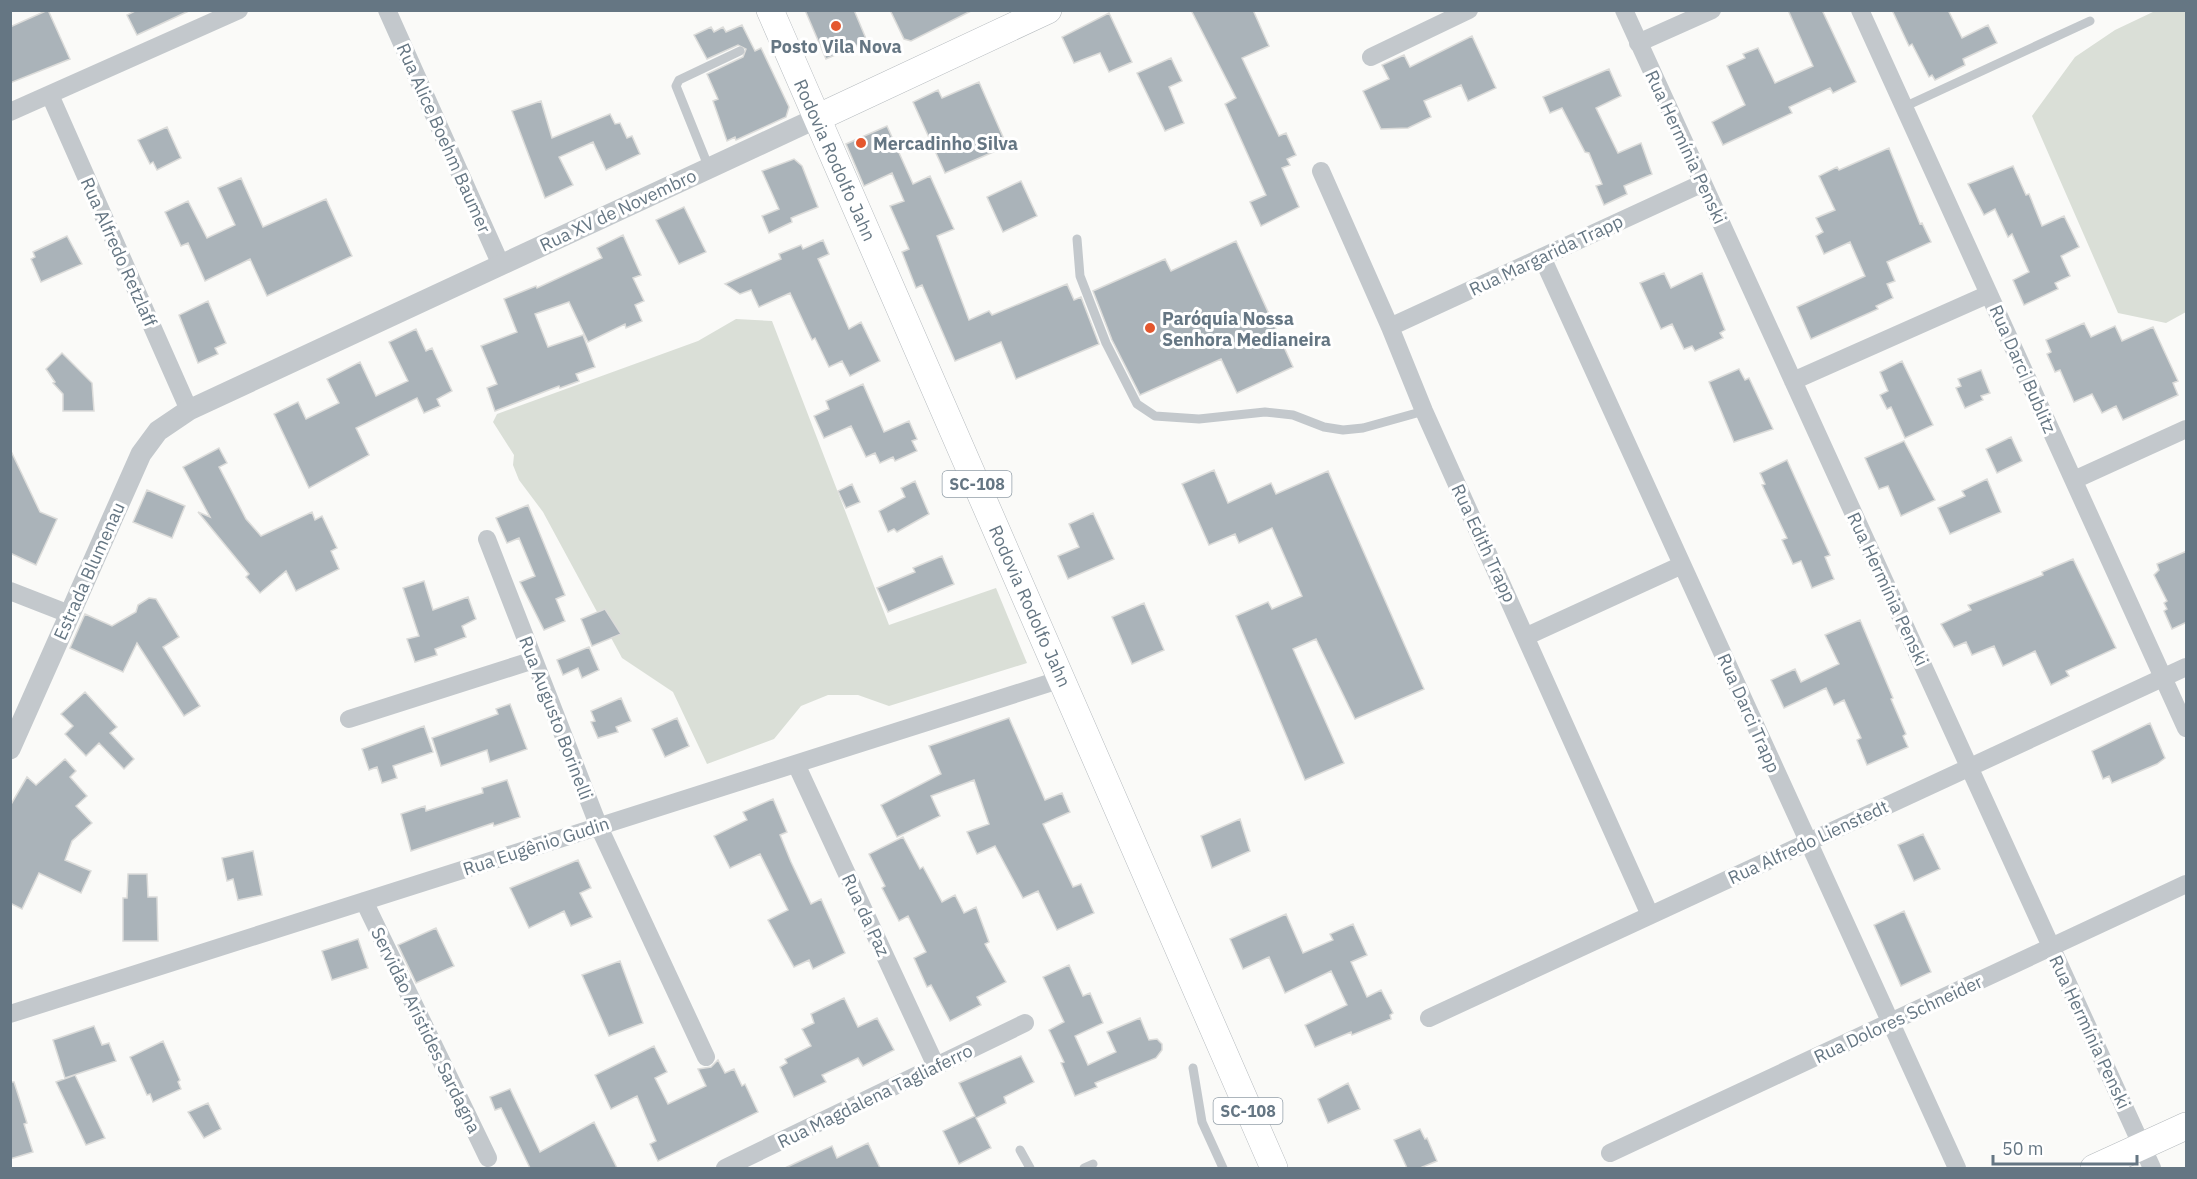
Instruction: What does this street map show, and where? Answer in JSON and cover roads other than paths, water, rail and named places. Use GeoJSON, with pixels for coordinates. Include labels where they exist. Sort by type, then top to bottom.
{"type":"FeatureCollection","features":[{"type":"Feature","properties":{"kind":"main road","name":"Rodovia Rodolfo Jahn"},"geometry":{"type":"LineString","coordinates":[[770,10],[1274,1168]]}},
{"type":"Feature","properties":{"kind":"main road","name":"Rua XV de Novembro"},"geometry":{"type":"LineString","coordinates":[[817,118],[1048,10]]}},
{"type":"Feature","properties":{"kind":"main road"},"geometry":{"type":"LineString","coordinates":[[2094,1168],[2147,1157],[2187,1126]]}},
{"type":"Feature","properties":{"kind":"street"},"geometry":{"type":"LineString","coordinates":[[10,112],[239,10]]}},
{"type":"Feature","properties":{"kind":"street","name":"Rua Alice Boehm Baumer"},"geometry":{"type":"LineString","coordinates":[[387,10],[501,265]]}},
{"type":"Feature","properties":{"kind":"street"},"geometry":{"type":"LineString","coordinates":[[1371,57],[1469,10]]}},
{"type":"Feature","properties":{"kind":"street","name":"Rua Hermínia Penski"},"geometry":{"type":"LineString","coordinates":[[1624,10],[2147,1157]]}},
{"type":"Feature","properties":{"kind":"street"},"geometry":{"type":"LineString","coordinates":[[1638,43],[1712,10]]}},
{"type":"Feature","properties":{"kind":"street","name":"Rua Darci Bublitz"},"geometry":{"type":"LineString","coordinates":[[1860,10],[2187,728]]}},
{"type":"Feature","properties":{"kind":"street","name":"Rua Alfredo Retzlaff"},"geometry":{"type":"LineString","coordinates":[[50,95],[189,410]]}},
{"type":"Feature","properties":{"kind":"street","name":"Rua XV de Novembro"},"geometry":{"type":"LineString","coordinates":[[189,410],[817,118]]}},
{"type":"Feature","properties":{"kind":"street","name":"Rua Edith Trapp"},"geometry":{"type":"LineString","coordinates":[[1321,171],[1390,327],[1424,411],[1527,636],[1650,915]]}},
{"type":"Feature","properties":{"kind":"street","name":"Rua Margarida Trapp"},"geometry":{"type":"LineString","coordinates":[[1390,327],[1702,183]]}},
{"type":"Feature","properties":{"kind":"street","name":"Rua Darci Trapp"},"geometry":{"type":"LineString","coordinates":[[1542,257],[1957,1168]]}},
{"type":"Feature","properties":{"kind":"street"},"geometry":{"type":"LineString","coordinates":[[1793,381],[1989,294]]}},
{"type":"Feature","properties":{"kind":"street","name":"Estrada Blumenau"},"geometry":{"type":"LineString","coordinates":[[10,749],[149,441],[158,431],[189,410]]}},
{"type":"Feature","properties":{"kind":"street"},"geometry":{"type":"LineString","coordinates":[[2074,480],[2187,429]]}},
{"type":"Feature","properties":{"kind":"street","name":"Rua Augusto Borinelli"},"geometry":{"type":"LineString","coordinates":[[487,539],[598,826],[706,1057]]}},
{"type":"Feature","properties":{"kind":"street"},"geometry":{"type":"LineString","coordinates":[[1527,636],[1682,565]]}},
{"type":"Feature","properties":{"kind":"street"},"geometry":{"type":"LineString","coordinates":[[10,591],[69,614]]}},
{"type":"Feature","properties":{"kind":"street"},"geometry":{"type":"LineString","coordinates":[[349,719],[534,660]]}},
{"type":"Feature","properties":{"kind":"street","name":"Rua Alfredo Lienstedt"},"geometry":{"type":"LineString","coordinates":[[1429,1017],[2187,667]]}},
{"type":"Feature","properties":{"kind":"street","name":"Rua Eugênio Gudin"},"geometry":{"type":"LineString","coordinates":[[10,1014],[1062,679]]}},
{"type":"Feature","properties":{"kind":"street","name":"Rua da Paz"},"geometry":{"type":"LineString","coordinates":[[796,764],[936,1066]]}},
{"type":"Feature","properties":{"kind":"street","name":"Rua Dolores Schneider"},"geometry":{"type":"LineString","coordinates":[[1610,1153],[2187,884]]}},
{"type":"Feature","properties":{"kind":"street","name":"Servidão Aristides Sardagna"},"geometry":{"type":"LineString","coordinates":[[364,901],[488,1158]]}},
{"type":"Feature","properties":{"kind":"street","name":"Rua Magdalena Tagliaferro"},"geometry":{"type":"LineString","coordinates":[[725,1168],[1025,1023]]}},
{"type":"Feature","properties":{"kind":"lane"},"geometry":{"type":"LineString","coordinates":[[1904,107],[2090,21]]}},
{"type":"Feature","properties":{"kind":"lane"},"geometry":{"type":"LineString","coordinates":[[709,168],[676,86],[679,80],[740,51]]}},
{"type":"Feature","properties":{"kind":"lane"},"geometry":{"type":"LineString","coordinates":[[1077,239],[1080,276],[1106,343],[1137,404],[1155,416],[1199,419],[1265,412],[1293,415],[1324,428],[1343,429],[1363,428],[1424,411]]}},
{"type":"Feature","properties":{"kind":"lane"},"geometry":{"type":"LineString","coordinates":[[1193,1068],[1202,1122],[1222,1168]]}},
{"type":"Feature","properties":{"kind":"lane"},"geometry":{"type":"LineString","coordinates":[[1020,1150],[1030,1168]]}},
{"type":"Feature","properties":{"kind":"lane"},"geometry":{"type":"LineString","coordinates":[[1084,1168],[1094,1164]]}},
{"type":"Feature","properties":{"kind":"place","name":"Posto Vila Nova"},"geometry":{"type":"Point","coordinates":[836,26]}},
{"type":"Feature","properties":{"kind":"place","name":"Mercadinho Silva"},"geometry":{"type":"Point","coordinates":[861,143]}},
{"type":"Feature","properties":{"kind":"place","name":"Paróquia Nossa Senhora Medianeira"},"geometry":{"type":"Point","coordinates":[1150,328]}}]}
